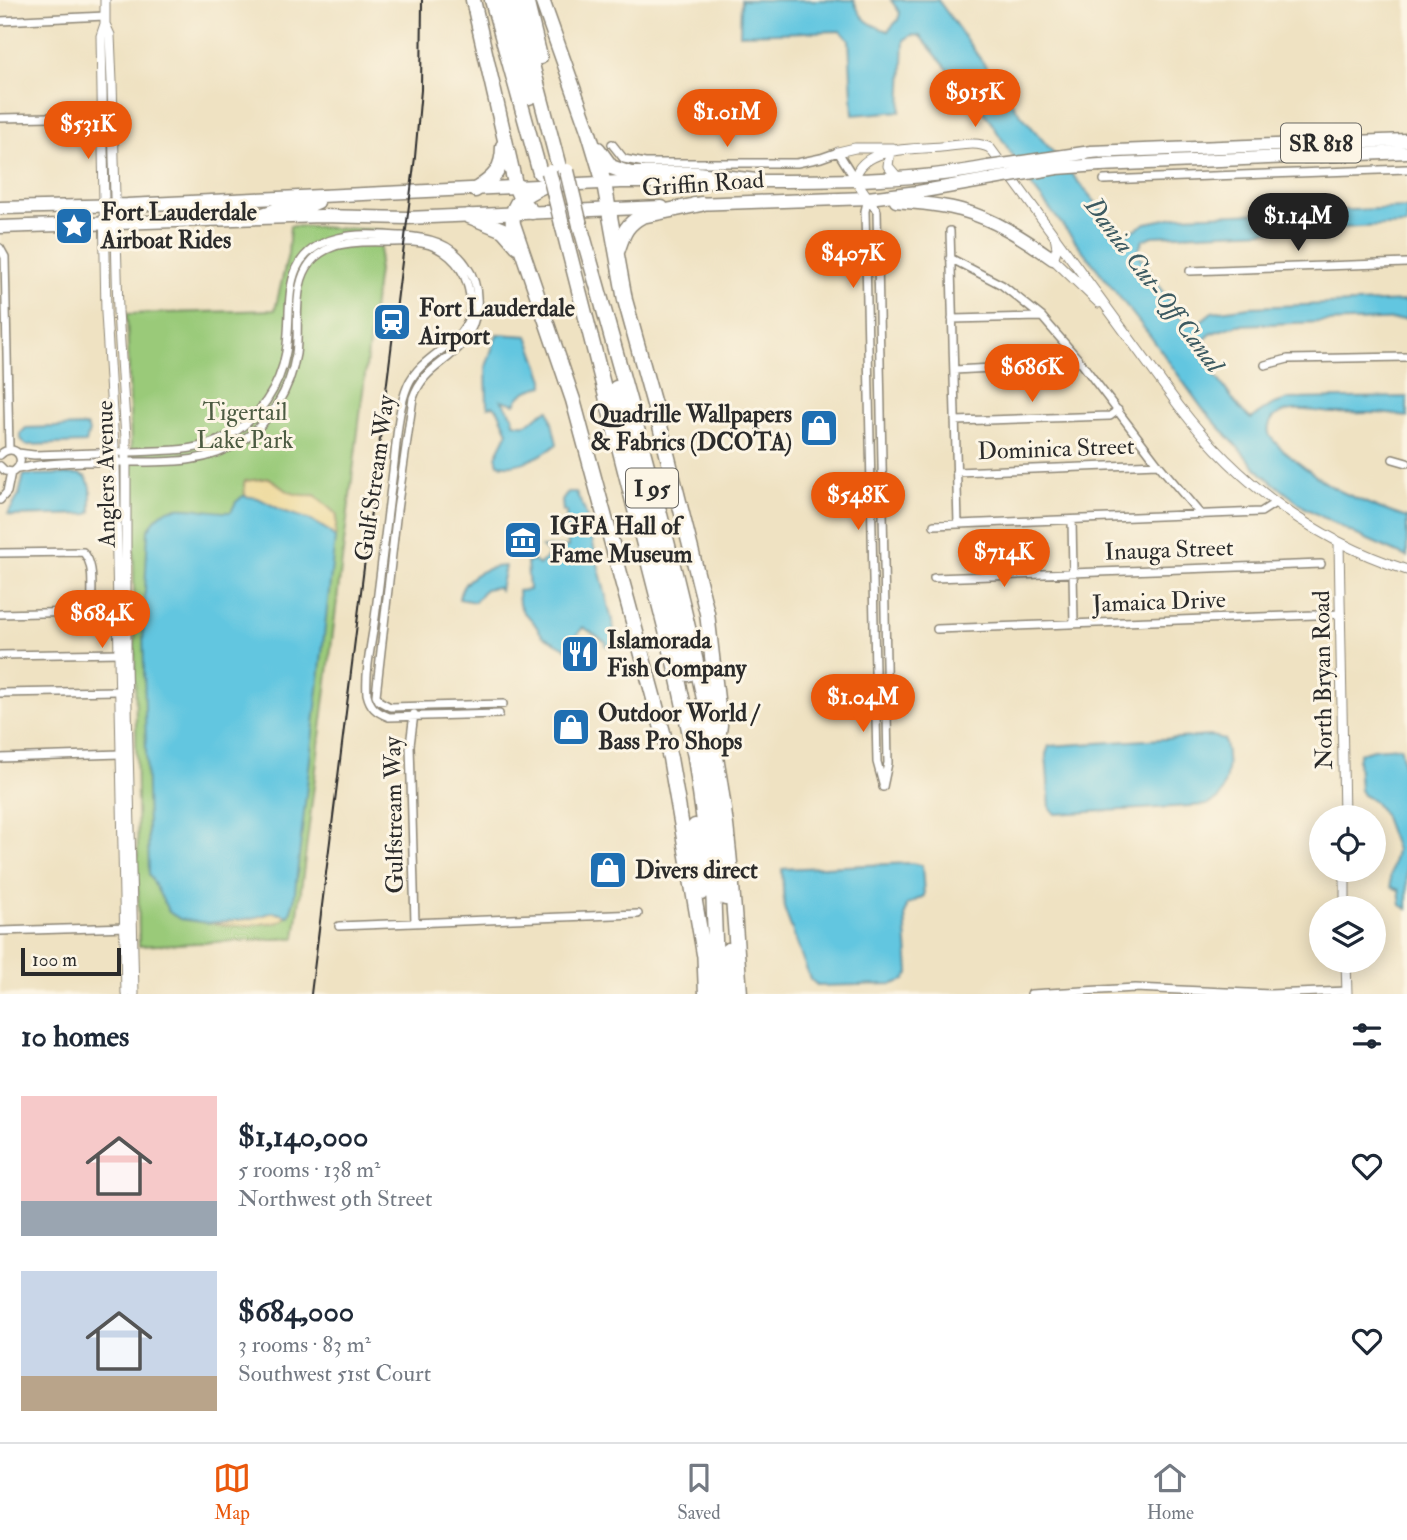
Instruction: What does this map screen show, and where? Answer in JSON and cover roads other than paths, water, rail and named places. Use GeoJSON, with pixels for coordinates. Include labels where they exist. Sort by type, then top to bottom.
{"type":"FeatureCollection","features":[{"type":"Feature","properties":{"kind":"highway"},"geometry":{"type":"LineString","coordinates":[[473,0],[518,193],[532,212]]}},
{"type":"Feature","properties":{"kind":"highway","name":"I 95"},"geometry":{"type":"LineString","coordinates":[[492,0],[639,435],[715,754],[733,881],[740,994]]}},
{"type":"Feature","properties":{"kind":"highway"},"geometry":{"type":"LineString","coordinates":[[503,0],[552,175]]}},
{"type":"Feature","properties":{"kind":"highway"},"geometry":{"type":"LineString","coordinates":[[515,0],[552,175]]}},
{"type":"Feature","properties":{"kind":"highway","name":"I 95"},"geometry":{"type":"LineString","coordinates":[[526,0],[552,175],[568,225],[686,758],[700,873],[706,994]]}},
{"type":"Feature","properties":{"kind":"highway"},"geometry":{"type":"LineString","coordinates":[[542,0],[604,183],[625,300],[707,613],[720,725],[715,754]]}},
{"type":"Feature","properties":{"kind":"highway"},"geometry":{"type":"LineString","coordinates":[[475,190],[489,182],[501,166],[503,123]]}},
{"type":"Feature","properties":{"kind":"highway"},"geometry":{"type":"LineString","coordinates":[[592,143],[603,159],[620,172],[697,174],[757,181]]}},
{"type":"Feature","properties":{"kind":"highway"},"geometry":{"type":"LineString","coordinates":[[552,175],[518,193],[511,214],[573,400],[670,758],[704,954]]}},
{"type":"Feature","properties":{"kind":"highway"},"geometry":{"type":"LineString","coordinates":[[617,254],[623,232],[634,220],[701,204]]}},
{"type":"Feature","properties":{"kind":"highway"},"geometry":{"type":"LineString","coordinates":[[469,215],[502,230],[524,256]]}},
{"type":"Feature","properties":{"kind":"highway"},"geometry":{"type":"LineString","coordinates":[[568,225],[695,757],[713,886],[717,994]]}},
{"type":"Feature","properties":{"kind":"highway"},"geometry":{"type":"LineString","coordinates":[[568,225],[697,711],[724,886],[730,994]]}},
{"type":"Feature","properties":{"kind":"main road","name":"Griffin Road"},"geometry":{"type":"LineString","coordinates":[[0,227],[321,216],[402,218],[868,198],[918,192],[990,173],[1091,152],[1407,140]]}},
{"type":"Feature","properties":{"kind":"main road","name":"Griffin Road"},"geometry":{"type":"LineString","coordinates":[[552,175],[604,183],[855,180],[1100,165],[1407,152]]}},
{"type":"Feature","properties":{"kind":"main road"},"geometry":{"type":"LineString","coordinates":[[0,208],[475,190],[518,193]]}},
{"type":"Feature","properties":{"kind":"main road"},"geometry":{"type":"LineString","coordinates":[[321,216],[329,205],[366,201],[377,194]]}},
{"type":"Feature","properties":{"kind":"main road"},"geometry":{"type":"LineString","coordinates":[[246,219],[282,208],[309,206],[318,202],[319,197]]}},
{"type":"Feature","properties":{"kind":"main road"},"geometry":{"type":"LineString","coordinates":[[868,198],[945,206],[970,212],[1021,238],[1053,259]]}},
{"type":"Feature","properties":{"kind":"street"},"geometry":{"type":"LineString","coordinates":[[105,0],[105,20],[101,36],[102,116],[110,205]]}},
{"type":"Feature","properties":{"kind":"street"},"geometry":{"type":"LineString","coordinates":[[0,21],[105,20]]}},
{"type":"Feature","properties":{"kind":"street"},"geometry":{"type":"LineString","coordinates":[[105,20],[110,35],[110,205]]}},
{"type":"Feature","properties":{"kind":"street"},"geometry":{"type":"LineString","coordinates":[[0,118],[102,116]]}},
{"type":"Feature","properties":{"kind":"street"},"geometry":{"type":"LineString","coordinates":[[612,144],[622,157],[640,163],[788,164],[813,161],[855,148],[905,149]]}},
{"type":"Feature","properties":{"kind":"street"},"geometry":{"type":"LineString","coordinates":[[855,180],[862,166],[890,151],[975,144],[987,146],[998,156],[1200,433],[1232,467],[1308,526],[1407,570]]}},
{"type":"Feature","properties":{"kind":"street"},"geometry":{"type":"LineString","coordinates":[[890,151],[888,166],[898,178]]}},
{"type":"Feature","properties":{"kind":"street"},"geometry":{"type":"LineString","coordinates":[[838,152],[877,211],[888,763],[883,786],[877,762],[865,223],[868,198]]}},
{"type":"Feature","properties":{"kind":"street"},"geometry":{"type":"LineString","coordinates":[[1104,180],[1407,169]]}},
{"type":"Feature","properties":{"kind":"street","name":"Anglers Avenue"},"geometry":{"type":"LineString","coordinates":[[110,205],[128,928],[126,994]]}},
{"type":"Feature","properties":{"kind":"street","name":"Anglers Avenue"},"geometry":{"type":"LineString","coordinates":[[110,224],[127,457],[118,691],[128,928],[134,994]]}},
{"type":"Feature","properties":{"kind":"street"},"geometry":{"type":"LineString","coordinates":[[950,230],[958,524]]}},
{"type":"Feature","properties":{"kind":"street"},"geometry":{"type":"LineString","coordinates":[[1054,233],[1057,248],[1053,259],[1086,289],[1126,333]]}},
{"type":"Feature","properties":{"kind":"street","name":"Gulf Stream Way"},"geometry":{"type":"LineString","coordinates":[[127,457],[205,446],[228,436],[257,413],[271,394],[283,366],[288,341],[288,304],[293,278],[304,259],[320,245],[346,236],[400,236],[425,238],[452,249],[472,274],[477,308],[474,321],[461,345],[429,370],[413,398],[375,687],[376,695],[384,705],[503,705]]}},
{"type":"Feature","properties":{"kind":"street","name":"Gulf Stream Way"},"geometry":{"type":"LineString","coordinates":[[127,457],[181,462],[215,455],[240,442],[266,420],[281,399],[293,366],[301,280],[310,264],[322,252],[346,242],[400,242],[429,244],[450,256],[468,283],[469,313],[460,334],[446,349],[419,369],[405,393],[366,688],[368,700],[377,713],[389,717],[499,715]]}},
{"type":"Feature","properties":{"kind":"street"},"geometry":{"type":"LineString","coordinates":[[1,248],[5,257],[3,332],[9,449]]}},
{"type":"Feature","properties":{"kind":"street"},"geometry":{"type":"LineString","coordinates":[[950,258],[1002,285],[1042,317],[1201,515]]}},
{"type":"Feature","properties":{"kind":"street"},"geometry":{"type":"LineString","coordinates":[[1190,271],[1407,263]]}},
{"type":"Feature","properties":{"kind":"street"},"geometry":{"type":"LineString","coordinates":[[952,319],[1042,317]]}},
{"type":"Feature","properties":{"kind":"street"},"geometry":{"type":"LineString","coordinates":[[1265,365],[1288,359],[1407,357]]}},
{"type":"Feature","properties":{"kind":"street"},"geometry":{"type":"LineString","coordinates":[[954,370],[1072,364],[1079,360]]}},
{"type":"Feature","properties":{"kind":"street"},"geometry":{"type":"LineString","coordinates":[[955,421],[1110,416],[1118,410]]}},
{"type":"Feature","properties":{"kind":"street"},"geometry":{"type":"LineString","coordinates":[[9,449],[18,453],[40,455],[115,458]]}},
{"type":"Feature","properties":{"kind":"street"},"geometry":{"type":"LineString","coordinates":[[0,455],[9,449]]}},
{"type":"Feature","properties":{"kind":"street"},"geometry":{"type":"LineString","coordinates":[[0,500],[7,492],[14,470],[21,460],[18,453]]}},
{"type":"Feature","properties":{"kind":"street"},"geometry":{"type":"LineString","coordinates":[[62,454],[62,464]]}},
{"type":"Feature","properties":{"kind":"street"},"geometry":{"type":"LineString","coordinates":[[40,455],[40,466]]}},
{"type":"Feature","properties":{"kind":"street"},"geometry":{"type":"LineString","coordinates":[[0,467],[14,470],[127,457]]}},
{"type":"Feature","properties":{"kind":"street"},"geometry":{"type":"LineString","coordinates":[[1393,459],[1407,463]]}},
{"type":"Feature","properties":{"kind":"street","name":"Dominica Street"},"geometry":{"type":"LineString","coordinates":[[956,472],[1158,464]]}},
{"type":"Feature","properties":{"kind":"street"},"geometry":{"type":"LineString","coordinates":[[934,525],[1261,512],[1275,503]]}},
{"type":"Feature","properties":{"kind":"street"},"geometry":{"type":"LineString","coordinates":[[1072,520],[1074,624]]}},
{"type":"Feature","properties":{"kind":"street","name":"North Bryan Road"},"geometry":{"type":"LineString","coordinates":[[1339,542],[1344,805]]}},
{"type":"Feature","properties":{"kind":"street"},"geometry":{"type":"LineString","coordinates":[[0,553],[83,552],[91,564],[92,601],[81,612],[0,614]]}},
{"type":"Feature","properties":{"kind":"street","name":"Inauga Street"},"geometry":{"type":"LineString","coordinates":[[934,578],[1321,564]]}},
{"type":"Feature","properties":{"kind":"street","name":"Jamaica Drive"},"geometry":{"type":"LineString","coordinates":[[937,629],[1341,614]]}},
{"type":"Feature","properties":{"kind":"street"},"geometry":{"type":"LineString","coordinates":[[0,655],[121,653]]}},
{"type":"Feature","properties":{"kind":"street"},"geometry":{"type":"LineString","coordinates":[[0,693],[118,691]]}},
{"type":"Feature","properties":{"kind":"street","name":"Gulfstream Way"},"geometry":{"type":"LineString","coordinates":[[415,706],[410,745],[415,923]]}},
{"type":"Feature","properties":{"kind":"street"},"geometry":{"type":"LineString","coordinates":[[0,758],[120,754]]}},
{"type":"Feature","properties":{"kind":"street"},"geometry":{"type":"LineString","coordinates":[[339,926],[638,914]]}},
{"type":"Feature","properties":{"kind":"street"},"geometry":{"type":"LineString","coordinates":[[0,930],[128,928]]}},
{"type":"Feature","properties":{"kind":"street"},"geometry":{"type":"LineString","coordinates":[[1031,994],[1135,988],[1347,993],[1346,973]]}},
{"type":"Feature","properties":{"kind":"water","name":"Dania Cut-Off Canal"},"geometry":{"type":"Polygon","coordinates":[[[741,0],[854,0],[866,21],[888,31],[898,20],[900,13],[891,0],[938,0],[1017,110],[1124,236],[1146,223],[1180,216],[1407,208],[1407,225],[1153,236],[1143,240],[1139,249],[1140,259],[1145,261],[1155,281],[1185,323],[1197,324],[1212,312],[1250,307],[1407,301],[1407,319],[1237,325],[1212,333],[1204,340],[1204,360],[1240,409],[1251,419],[1272,405],[1289,399],[1407,397],[1407,417],[1381,413],[1293,410],[1276,415],[1269,430],[1270,436],[1283,450],[1325,482],[1342,492],[1407,518],[1407,557],[1305,508],[1261,473],[1202,408],[1151,337],[1034,189],[987,116],[920,36],[912,35],[904,40],[901,111],[853,115],[849,39],[840,31],[740,34],[741,0]]]}},
{"type":"Feature","properties":{"kind":"water"},"geometry":{"type":"Polygon","coordinates":[[[497,334],[528,336],[544,380],[544,386],[523,393],[515,404],[501,400],[513,416],[514,423],[526,424],[549,410],[557,444],[537,457],[513,465],[498,464],[496,456],[508,432],[498,410],[494,406],[488,407],[487,404],[486,367],[497,334]]]}},
{"type":"Feature","properties":{"kind":"water"},"geometry":{"type":"Polygon","coordinates":[[[86,426],[89,431],[86,443],[26,445],[21,439],[21,433],[26,428],[86,426]]]}},
{"type":"Feature","properties":{"kind":"water"},"geometry":{"type":"Polygon","coordinates":[[[79,474],[86,477],[91,487],[91,512],[88,514],[8,514],[19,495],[24,475],[79,474]]]}},
{"type":"Feature","properties":{"kind":"water"},"geometry":{"type":"Polygon","coordinates":[[[568,492],[576,492],[585,511],[618,645],[608,647],[605,645],[607,643],[583,627],[567,649],[542,635],[519,604],[518,591],[529,590],[527,562],[532,562],[532,559],[539,565],[550,554],[542,547],[568,547],[566,511],[563,511],[562,501],[568,492]]]}},
{"type":"Feature","properties":{"kind":"water"},"geometry":{"type":"Polygon","coordinates":[[[243,496],[258,498],[285,512],[308,519],[329,531],[335,538],[294,901],[289,916],[273,912],[254,918],[209,923],[180,919],[169,912],[149,874],[143,630],[148,530],[165,511],[185,508],[231,512],[243,496]]]}},
{"type":"Feature","properties":{"kind":"water"},"geometry":{"type":"Polygon","coordinates":[[[505,566],[500,590],[497,587],[485,589],[475,602],[459,599],[461,591],[470,579],[490,568],[505,566]]]}},
{"type":"Feature","properties":{"kind":"water"},"geometry":{"type":"Polygon","coordinates":[[[1212,736],[1224,739],[1227,769],[1219,799],[1206,805],[1055,814],[1050,808],[1046,754],[1049,746],[1212,736]]]}},
{"type":"Feature","properties":{"kind":"water"},"geometry":{"type":"Polygon","coordinates":[[[1400,747],[1405,797],[1407,909],[1401,905],[1399,890],[1391,887],[1390,877],[1396,850],[1386,822],[1386,805],[1377,805],[1360,790],[1360,753],[1400,747]]]}},
{"type":"Feature","properties":{"kind":"water"},"geometry":{"type":"Polygon","coordinates":[[[911,863],[922,865],[924,896],[907,905],[905,915],[909,973],[905,980],[893,984],[818,986],[810,979],[784,908],[782,869],[911,863]]]}},
{"type":"Feature","properties":{"kind":"railway"},"geometry":{"type":"LineString","coordinates":[[311,994],[415,157],[421,90],[422,0]]}},
{"type":"Feature","properties":{"kind":"place","name":"Fort Lauderdale Airboat Rides"},"geometry":{"type":"Point","coordinates":[74,226]}},
{"type":"Feature","properties":{"kind":"place","name":"Fort Lauderdale Airport"},"geometry":{"type":"Point","coordinates":[392,322]}},
{"type":"Feature","properties":{"kind":"place","name":"Quadrille Wallpapers & Fabrics (DCOTA)"},"geometry":{"type":"Point","coordinates":[819,428]}},
{"type":"Feature","properties":{"kind":"place","name":"IGFA Hall of Fame Museum"},"geometry":{"type":"Point","coordinates":[523,540]}},
{"type":"Feature","properties":{"kind":"place","name":"Islamorada Fish Company"},"geometry":{"type":"Point","coordinates":[580,654]}},
{"type":"Feature","properties":{"kind":"place","name":"Outdoor World / Bass Pro Shops"},"geometry":{"type":"Point","coordinates":[571,727]}},
{"type":"Feature","properties":{"kind":"place","name":"Divers direct"},"geometry":{"type":"Point","coordinates":[608,870]}},
{"type":"Feature","properties":{"kind":"park label","name":"Tigertail Lake Park"},"geometry":{"type":"Point","coordinates":[245,426]}}]}
